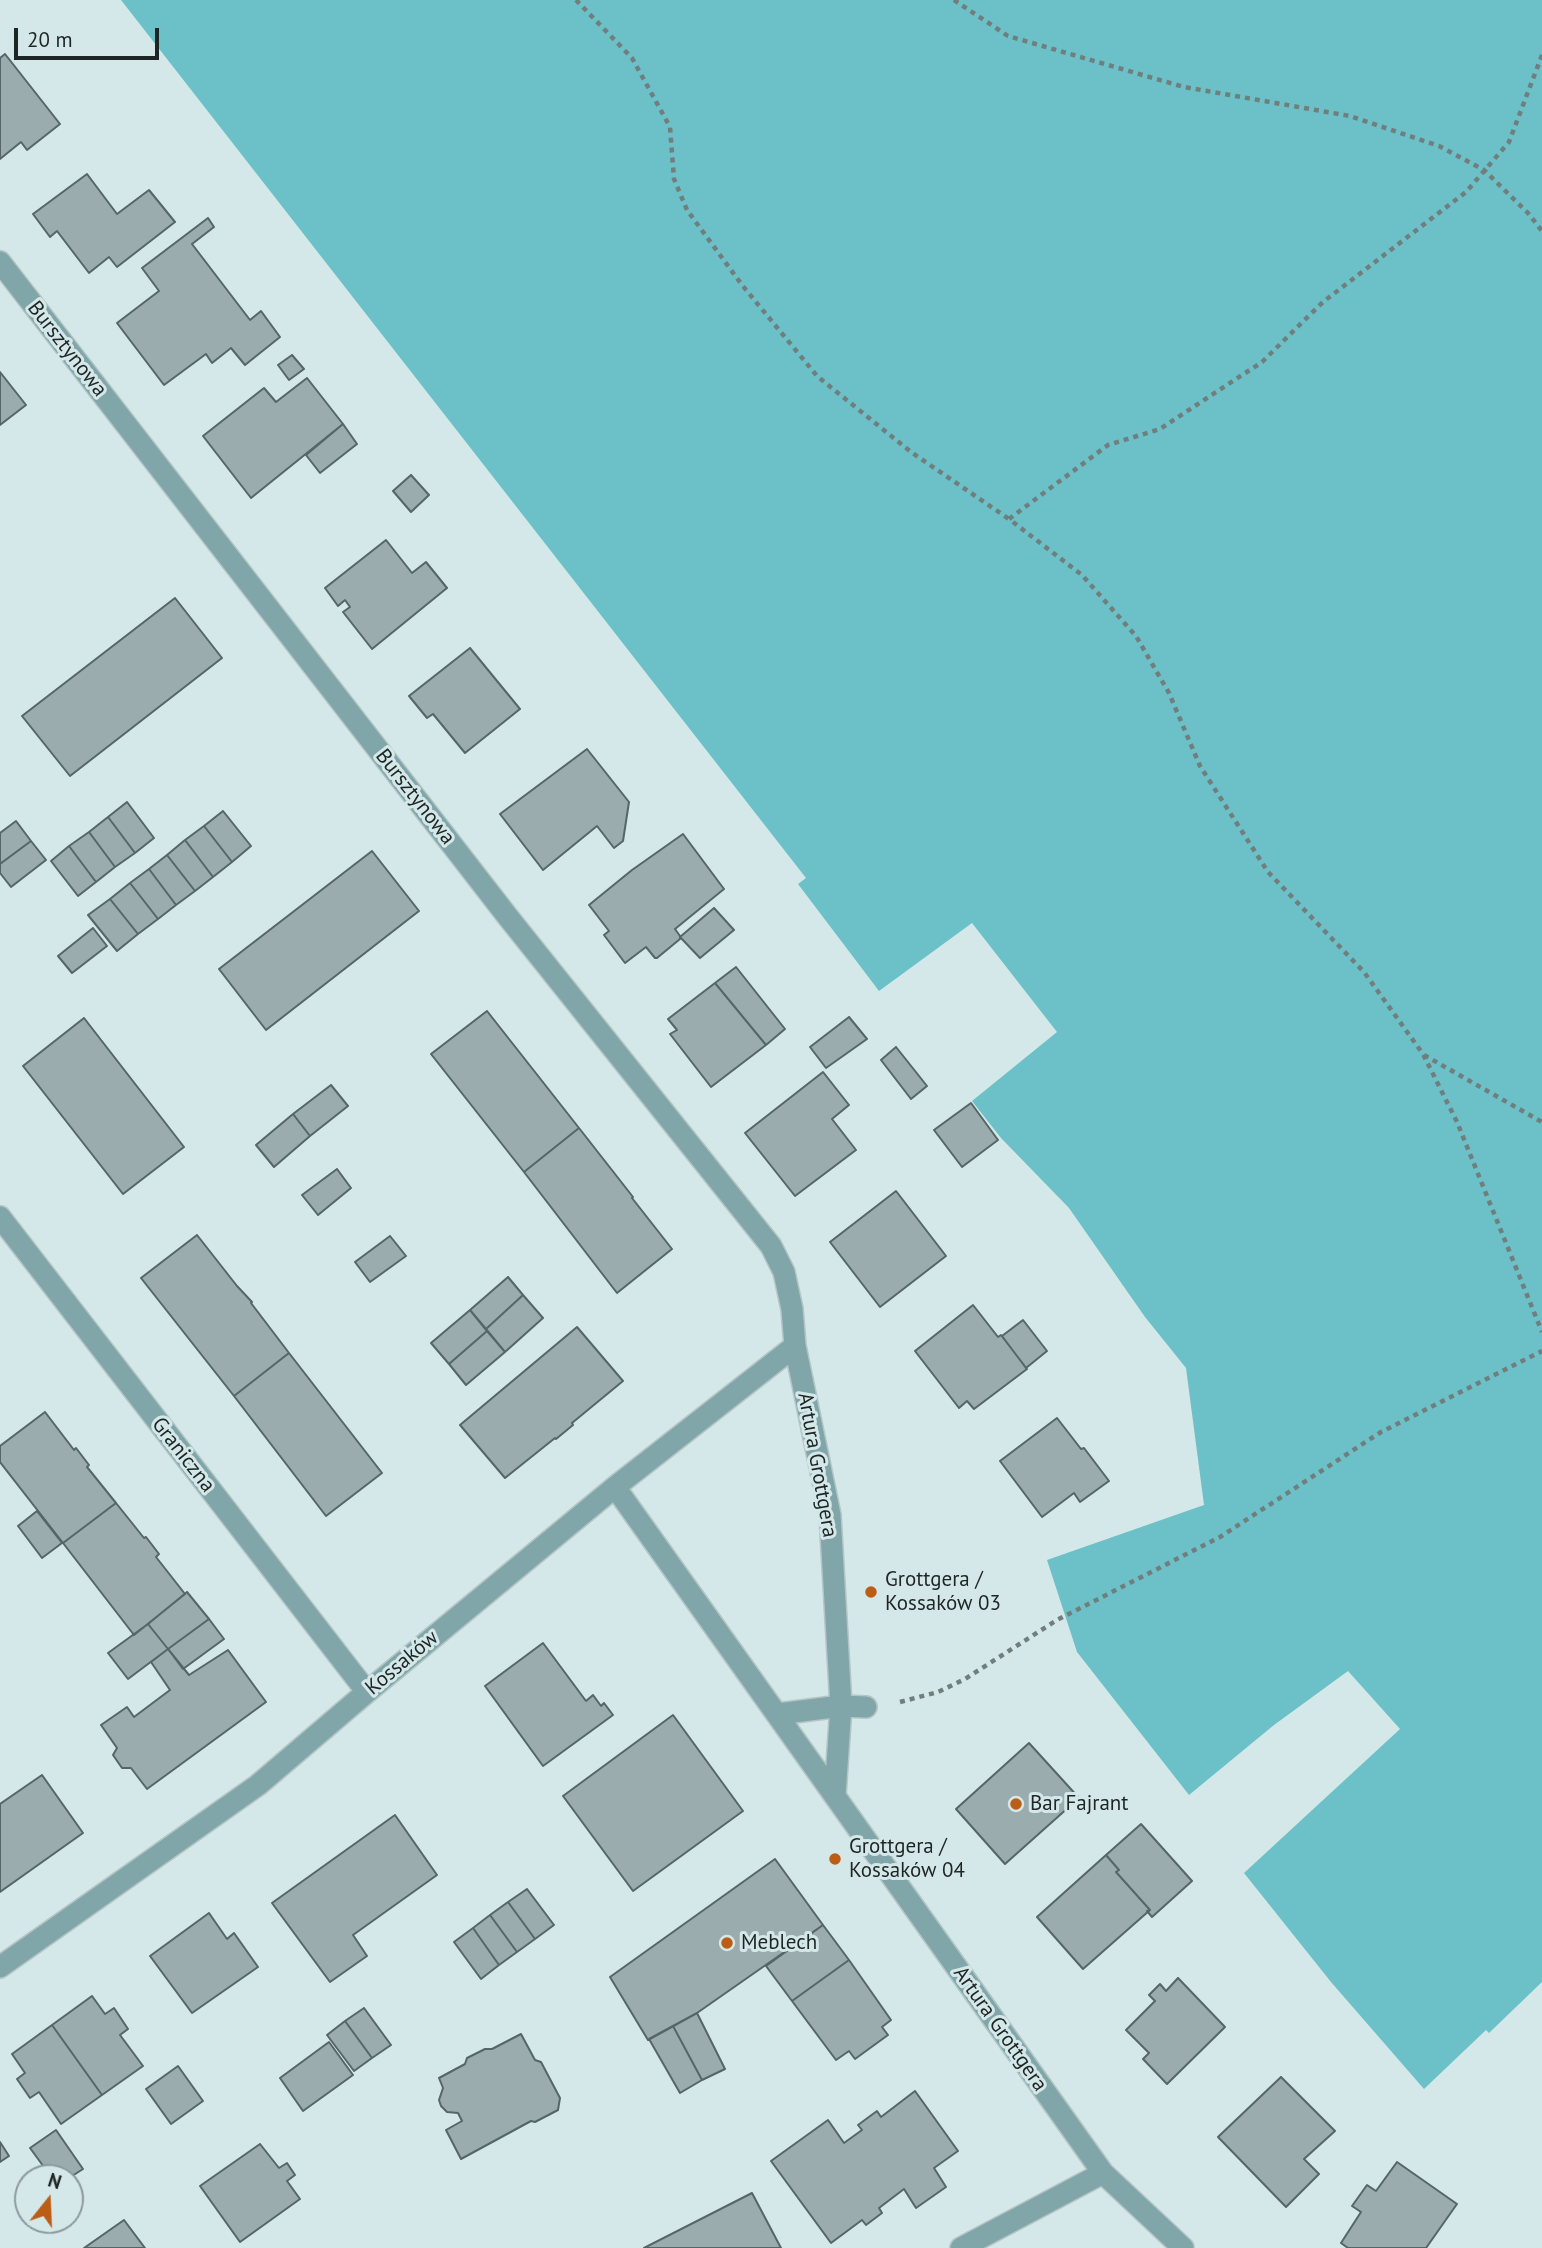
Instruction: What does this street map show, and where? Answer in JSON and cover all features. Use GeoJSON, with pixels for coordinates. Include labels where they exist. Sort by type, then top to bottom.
{"type":"FeatureCollection","features":[{"type":"Feature","properties":{"kind":"street","name":"Bursztynowa"},"geometry":{"type":"LineString","coordinates":[[0,262],[508,917],[771,1246],[785,1272],[795,1346]]}},
{"type":"Feature","properties":{"kind":"street","name":"Graniczna"},"geometry":{"type":"LineString","coordinates":[[0,1217],[367,1692]]}},
{"type":"Feature","properties":{"kind":"street","name":"Kossaków"},"geometry":{"type":"LineString","coordinates":[[0,1967],[258,1785],[615,1487],[795,1346]]}},
{"type":"Feature","properties":{"kind":"street","name":"Artura Grottgera"},"geometry":{"type":"LineString","coordinates":[[795,1346],[830,1515],[842,1706],[835,1795]]}},
{"type":"Feature","properties":{"kind":"street","name":"Artura Grottgera"},"geometry":{"type":"LineString","coordinates":[[615,1487],[1103,2173],[1182,2248]]}},
{"type":"Feature","properties":{"kind":"street"},"geometry":{"type":"LineString","coordinates":[[778,1714],[842,1706],[866,1707]]}},
{"type":"Feature","properties":{"kind":"street"},"geometry":{"type":"LineString","coordinates":[[961,2248],[1103,2173]]}},
{"type":"Feature","properties":{"kind":"path"},"geometry":{"type":"LineString","coordinates":[[576,0],[632,58],[670,127],[674,179],[687,210],[741,285],[817,376],[911,452],[1009,519],[1082,575],[1136,636],[1169,693],[1200,766],[1268,872],[1364,972],[1423,1054],[1457,1122],[1542,1332]]}},
{"type":"Feature","properties":{"kind":"path"},"geometry":{"type":"LineString","coordinates":[[954,0],[1009,36],[1184,87],[1350,116],[1439,146],[1484,170],[1528,213],[1542,231]]}},
{"type":"Feature","properties":{"kind":"path"},"geometry":{"type":"LineString","coordinates":[[1009,519],[1108,445],[1160,429],[1262,362],[1323,302],[1466,192],[1508,142],[1542,55]]}},
{"type":"Feature","properties":{"kind":"path"},"geometry":{"type":"LineString","coordinates":[[1423,1054],[1542,1122]]}},
{"type":"Feature","properties":{"kind":"path"},"geometry":{"type":"LineString","coordinates":[[866,1707],[911,1700],[938,1692],[965,1679],[1056,1620],[1220,1537],[1381,1432],[1542,1351]]}},
{"type":"Feature","properties":{"kind":"shaded area"},"geometry":{"type":"Polygon","coordinates":[[[121,0],[1542,0],[1542,1982],[1489,2033],[1486,2030],[1424,2089],[1331,1982],[1244,1873],[1400,1729],[1348,1671],[1274,1725],[1189,1795],[1077,1652],[1047,1560],[1204,1505],[1186,1368],[1145,1317],[1069,1208],[1001,1138],[972,1101],[1057,1032],[972,923],[879,991],[798,884],[806,878],[121,0]]]}},
{"type":"Feature","properties":{"kind":"building"},"geometry":{"type":"Polygon","coordinates":[[[5,54],[60,124],[27,150],[21,142],[0,159],[0,58],[5,54]]]}},
{"type":"Feature","properties":{"kind":"building"},"geometry":{"type":"Polygon","coordinates":[[[87,174],[117,214],[149,190],[175,222],[117,267],[109,257],[89,273],[57,231],[50,237],[33,214],[87,174]]]}},
{"type":"Feature","properties":{"kind":"building"},"geometry":{"type":"Polygon","coordinates":[[[208,218],[214,227],[192,244],[250,320],[261,311],[280,337],[245,365],[231,348],[212,363],[206,354],[164,385],[117,323],[159,291],[142,268],[208,218]]]}},
{"type":"Feature","properties":{"kind":"building"},"geometry":{"type":"Polygon","coordinates":[[[292,355],[304,369],[289,380],[278,365],[292,355]]]}},
{"type":"Feature","properties":{"kind":"building"},"geometry":{"type":"Polygon","coordinates":[[[0,372],[26,405],[0,425],[0,372]]]}},
{"type":"Feature","properties":{"kind":"building"},"geometry":{"type":"Polygon","coordinates":[[[307,378],[343,424],[251,498],[203,436],[264,388],[276,402],[307,378]]]}},
{"type":"Feature","properties":{"kind":"building"},"geometry":{"type":"Polygon","coordinates":[[[343,424],[357,444],[320,473],[306,455],[343,424]]]}},
{"type":"Feature","properties":{"kind":"building"},"geometry":{"type":"Polygon","coordinates":[[[411,475],[429,495],[411,512],[393,491],[411,475]]]}},
{"type":"Feature","properties":{"kind":"building"},"geometry":{"type":"Polygon","coordinates":[[[386,540],[412,573],[426,562],[447,588],[372,649],[343,612],[350,607],[345,600],[338,606],[325,588],[386,540]]]}},
{"type":"Feature","properties":{"kind":"building"},"geometry":{"type":"Polygon","coordinates":[[[175,598],[222,658],[70,776],[22,716],[175,598]]]}},
{"type":"Feature","properties":{"kind":"building"},"geometry":{"type":"Polygon","coordinates":[[[470,648],[520,709],[465,753],[433,714],[427,718],[409,696],[470,648]]]}},
{"type":"Feature","properties":{"kind":"building"},"geometry":{"type":"Polygon","coordinates":[[[587,749],[629,802],[623,841],[614,848],[597,826],[543,870],[500,814],[587,749]]]}},
{"type":"Feature","properties":{"kind":"building"},"geometry":{"type":"Polygon","coordinates":[[[127,802],[154,838],[135,853],[108,817],[127,802]]]}},
{"type":"Feature","properties":{"kind":"building"},"geometry":{"type":"Polygon","coordinates":[[[223,811],[251,846],[232,862],[204,826],[223,811]]]}},
{"type":"Feature","properties":{"kind":"building"},"geometry":{"type":"Polygon","coordinates":[[[108,817],[135,853],[115,867],[89,832],[108,817]]]}},
{"type":"Feature","properties":{"kind":"building"},"geometry":{"type":"Polygon","coordinates":[[[16,821],[31,841],[0,864],[0,833],[16,821]]]}},
{"type":"Feature","properties":{"kind":"building"},"geometry":{"type":"Polygon","coordinates":[[[204,826],[232,862],[213,877],[185,840],[204,826]]]}},
{"type":"Feature","properties":{"kind":"building"},"geometry":{"type":"Polygon","coordinates":[[[89,832],[115,867],[96,882],[69,846],[89,832]]]}},
{"type":"Feature","properties":{"kind":"building"},"geometry":{"type":"Polygon","coordinates":[[[683,834],[724,889],[675,929],[680,939],[657,958],[646,947],[625,963],[604,935],[609,931],[589,905],[683,834]]]}},
{"type":"Feature","properties":{"kind":"building"},"geometry":{"type":"Polygon","coordinates":[[[185,840],[213,877],[195,891],[167,855],[185,840]]]}},
{"type":"Feature","properties":{"kind":"building"},"geometry":{"type":"Polygon","coordinates":[[[31,841],[46,860],[11,887],[0,873],[0,864],[31,841]]]}},
{"type":"Feature","properties":{"kind":"building"},"geometry":{"type":"Polygon","coordinates":[[[69,846],[96,882],[78,896],[51,861],[69,846]]]}},
{"type":"Feature","properties":{"kind":"building"},"geometry":{"type":"Polygon","coordinates":[[[372,851],[419,911],[266,1030],[219,969],[372,851]]]}},
{"type":"Feature","properties":{"kind":"building"},"geometry":{"type":"Polygon","coordinates":[[[167,855],[195,891],[176,905],[149,869],[167,855]]]}},
{"type":"Feature","properties":{"kind":"building"},"geometry":{"type":"Polygon","coordinates":[[[149,869],[176,905],[158,919],[130,883],[149,869]]]}},
{"type":"Feature","properties":{"kind":"building"},"geometry":{"type":"Polygon","coordinates":[[[130,883],[158,919],[138,934],[110,899],[130,883]]]}},
{"type":"Feature","properties":{"kind":"building"},"geometry":{"type":"Polygon","coordinates":[[[110,899],[138,934],[117,951],[88,915],[110,899]]]}},
{"type":"Feature","properties":{"kind":"building"},"geometry":{"type":"Polygon","coordinates":[[[714,908],[734,930],[700,958],[680,937],[714,908]]]}},
{"type":"Feature","properties":{"kind":"building"},"geometry":{"type":"Polygon","coordinates":[[[93,928],[107,946],[72,973],[58,956],[93,928]]]}},
{"type":"Feature","properties":{"kind":"building"},"geometry":{"type":"Polygon","coordinates":[[[736,967],[785,1029],[766,1045],[715,983],[736,967]]]}},
{"type":"Feature","properties":{"kind":"building"},"geometry":{"type":"Polygon","coordinates":[[[715,983],[766,1045],[711,1087],[670,1034],[677,1030],[668,1019],[715,983]]]}},
{"type":"Feature","properties":{"kind":"building"},"geometry":{"type":"Polygon","coordinates":[[[487,1011],[579,1128],[524,1172],[431,1054],[487,1011]]]}},
{"type":"Feature","properties":{"kind":"building"},"geometry":{"type":"Polygon","coordinates":[[[849,1017],[867,1039],[826,1068],[810,1047],[849,1017]]]}},
{"type":"Feature","properties":{"kind":"building"},"geometry":{"type":"Polygon","coordinates":[[[84,1018],[184,1147],[123,1194],[23,1066],[84,1018]]]}},
{"type":"Feature","properties":{"kind":"building"},"geometry":{"type":"Polygon","coordinates":[[[896,1047],[927,1086],[911,1099],[881,1060],[896,1047]]]}},
{"type":"Feature","properties":{"kind":"building"},"geometry":{"type":"Polygon","coordinates":[[[823,1072],[849,1105],[832,1119],[856,1150],[795,1196],[745,1133],[823,1072]]]}},
{"type":"Feature","properties":{"kind":"building"},"geometry":{"type":"Polygon","coordinates":[[[331,1085],[348,1106],[310,1136],[293,1114],[331,1085]]]}},
{"type":"Feature","properties":{"kind":"building"},"geometry":{"type":"Polygon","coordinates":[[[971,1103],[998,1140],[962,1167],[934,1130],[971,1103]]]}},
{"type":"Feature","properties":{"kind":"building"},"geometry":{"type":"Polygon","coordinates":[[[293,1114],[310,1136],[274,1167],[256,1145],[293,1114]]]}},
{"type":"Feature","properties":{"kind":"building"},"geometry":{"type":"Polygon","coordinates":[[[579,1128],[672,1249],[617,1293],[524,1172],[579,1128]]]}},
{"type":"Feature","properties":{"kind":"building"},"geometry":{"type":"Polygon","coordinates":[[[337,1169],[351,1188],[318,1215],[302,1195],[337,1169]]]}},
{"type":"Feature","properties":{"kind":"building"},"geometry":{"type":"Polygon","coordinates":[[[896,1191],[946,1256],[880,1307],[830,1242],[896,1191]]]}},
{"type":"Feature","properties":{"kind":"building"},"geometry":{"type":"Polygon","coordinates":[[[197,1235],[252,1302],[289,1353],[234,1396],[141,1278],[197,1235]]]}},
{"type":"Feature","properties":{"kind":"building"},"geometry":{"type":"Polygon","coordinates":[[[390,1236],[406,1256],[370,1282],[355,1262],[390,1236]]]}},
{"type":"Feature","properties":{"kind":"building"},"geometry":{"type":"Polygon","coordinates":[[[508,1277],[523,1295],[486,1329],[470,1310],[508,1277]]]}},
{"type":"Feature","properties":{"kind":"building"},"geometry":{"type":"Polygon","coordinates":[[[523,1295],[543,1318],[505,1352],[486,1329],[523,1295]]]}},
{"type":"Feature","properties":{"kind":"building"},"geometry":{"type":"Polygon","coordinates":[[[973,1305],[1027,1369],[974,1409],[967,1401],[959,1408],[915,1351],[973,1305]]]}},
{"type":"Feature","properties":{"kind":"building"},"geometry":{"type":"Polygon","coordinates":[[[470,1310],[487,1331],[449,1364],[431,1343],[470,1310]]]}},
{"type":"Feature","properties":{"kind":"building"},"geometry":{"type":"Polygon","coordinates":[[[1023,1320],[1047,1351],[1026,1368],[1002,1336],[1023,1320]]]}},
{"type":"Feature","properties":{"kind":"building"},"geometry":{"type":"Polygon","coordinates":[[[577,1327],[623,1381],[556,1439],[505,1478],[460,1425],[577,1327]]]}},
{"type":"Feature","properties":{"kind":"building"},"geometry":{"type":"Polygon","coordinates":[[[487,1331],[505,1352],[466,1385],[449,1364],[487,1331]]]}},
{"type":"Feature","properties":{"kind":"building"},"geometry":{"type":"Polygon","coordinates":[[[289,1353],[382,1473],[326,1516],[234,1396],[289,1353]]]}},
{"type":"Feature","properties":{"kind":"building"},"geometry":{"type":"Polygon","coordinates":[[[45,1412],[74,1450],[76,1448],[89,1465],[87,1467],[116,1503],[63,1543],[0,1462],[0,1446],[45,1412]]]}},
{"type":"Feature","properties":{"kind":"building"},"geometry":{"type":"Polygon","coordinates":[[[1057,1418],[1109,1481],[1080,1502],[1074,1493],[1042,1517],[1000,1461],[1057,1418]]]}},
{"type":"Feature","properties":{"kind":"building"},"geometry":{"type":"Polygon","coordinates":[[[116,1503],[159,1554],[156,1557],[185,1594],[134,1635],[63,1543],[116,1503]]]}},
{"type":"Feature","properties":{"kind":"building"},"geometry":{"type":"Polygon","coordinates":[[[37,1511],[62,1543],[42,1558],[18,1526],[37,1511]]]}},
{"type":"Feature","properties":{"kind":"building"},"geometry":{"type":"Polygon","coordinates":[[[187,1592],[209,1619],[168,1649],[148,1624],[187,1592]]]}},
{"type":"Feature","properties":{"kind":"building"},"geometry":{"type":"Polygon","coordinates":[[[209,1619],[224,1639],[183,1669],[168,1649],[209,1619]]]}},
{"type":"Feature","properties":{"kind":"building"},"geometry":{"type":"Polygon","coordinates":[[[148,1624],[168,1649],[128,1679],[108,1653],[148,1624]]]}},
{"type":"Feature","properties":{"kind":"building"},"geometry":{"type":"Polygon","coordinates":[[[543,1643],[586,1701],[593,1695],[601,1706],[604,1703],[613,1715],[543,1766],[485,1686],[543,1643]]]}},
{"type":"Feature","properties":{"kind":"building"},"geometry":{"type":"Polygon","coordinates":[[[168,1649],[189,1675],[228,1650],[266,1702],[147,1789],[131,1768],[122,1768],[113,1755],[117,1748],[101,1725],[127,1707],[134,1717],[170,1690],[151,1662],[168,1649]]]}},
{"type":"Feature","properties":{"kind":"building"},"geometry":{"type":"Polygon","coordinates":[[[673,1715],[743,1811],[633,1891],[563,1796],[673,1715]]]}},
{"type":"Feature","properties":{"kind":"building","name":"Bar Fajrant"},"geometry":{"type":"Polygon","coordinates":[[[1029,1743],[1079,1798],[1005,1864],[956,1809],[1029,1743]]]}},
{"type":"Feature","properties":{"kind":"building"},"geometry":{"type":"Polygon","coordinates":[[[42,1775],[83,1833],[0,1892],[0,1804],[42,1775]]]}},
{"type":"Feature","properties":{"kind":"building"},"geometry":{"type":"Polygon","coordinates":[[[395,1815],[437,1875],[353,1935],[367,1956],[330,1982],[272,1903],[395,1815]]]}},
{"type":"Feature","properties":{"kind":"building"},"geometry":{"type":"Polygon","coordinates":[[[1141,1824],[1192,1881],[1152,1917],[1147,1911],[1150,1910],[1116,1872],[1119,1870],[1106,1855],[1141,1824]]]}},
{"type":"Feature","properties":{"kind":"building"},"geometry":{"type":"Polygon","coordinates":[[[1106,1855],[1119,1870],[1116,1872],[1150,1910],[1083,1969],[1037,1917],[1106,1855]]]}},
{"type":"Feature","properties":{"kind":"building","name":"Meblech"},"geometry":{"type":"Polygon","coordinates":[[[775,1859],[823,1925],[697,2013],[648,2040],[610,1977],[775,1859]]]}},
{"type":"Feature","properties":{"kind":"building"},"geometry":{"type":"Polygon","coordinates":[[[527,1889],[554,1925],[535,1939],[508,1902],[527,1889]]]}},
{"type":"Feature","properties":{"kind":"building"},"geometry":{"type":"Polygon","coordinates":[[[508,1902],[535,1939],[517,1952],[490,1915],[508,1902]]]}},
{"type":"Feature","properties":{"kind":"building"},"geometry":{"type":"Polygon","coordinates":[[[209,1913],[227,1939],[234,1933],[258,1967],[192,2013],[150,1956],[209,1913]]]}},
{"type":"Feature","properties":{"kind":"building"},"geometry":{"type":"Polygon","coordinates":[[[490,1915],[517,1952],[499,1965],[473,1928],[490,1915]]]}},
{"type":"Feature","properties":{"kind":"building"},"geometry":{"type":"Polygon","coordinates":[[[823,1925],[849,1960],[792,2001],[766,1966],[823,1925]]]}},
{"type":"Feature","properties":{"kind":"building"},"geometry":{"type":"Polygon","coordinates":[[[473,1928],[499,1965],[481,1979],[454,1942],[473,1928]]]}},
{"type":"Feature","properties":{"kind":"building"},"geometry":{"type":"Polygon","coordinates":[[[849,1960],[891,2020],[882,2027],[888,2035],[855,2059],[849,2051],[836,2060],[792,2001],[849,1960]]]}},
{"type":"Feature","properties":{"kind":"building"},"geometry":{"type":"Polygon","coordinates":[[[1178,1978],[1225,2027],[1167,2084],[1143,2059],[1149,2053],[1126,2030],[1155,2001],[1149,1995],[1160,1984],[1166,1991],[1178,1978]]]}},
{"type":"Feature","properties":{"kind":"building"},"geometry":{"type":"Polygon","coordinates":[[[92,1996],[105,2014],[114,2008],[128,2029],[120,2035],[143,2066],[102,2095],[52,2025],[92,1996]]]}},
{"type":"Feature","properties":{"kind":"building"},"geometry":{"type":"Polygon","coordinates":[[[364,2008],[391,2045],[372,2058],[345,2021],[364,2008]]]}},
{"type":"Feature","properties":{"kind":"building"},"geometry":{"type":"Polygon","coordinates":[[[697,2013],[725,2069],[702,2080],[673,2026],[697,2013]]]}},
{"type":"Feature","properties":{"kind":"building"},"geometry":{"type":"Polygon","coordinates":[[[345,2021],[372,2058],[354,2071],[327,2035],[345,2021]]]}},
{"type":"Feature","properties":{"kind":"building"},"geometry":{"type":"Polygon","coordinates":[[[52,2025],[102,2095],[61,2124],[39,2092],[30,2098],[17,2079],[25,2073],[12,2054],[52,2025]]]}},
{"type":"Feature","properties":{"kind":"building"},"geometry":{"type":"Polygon","coordinates":[[[673,2026],[702,2080],[680,2093],[649,2039],[673,2026]]]}},
{"type":"Feature","properties":{"kind":"building"},"geometry":{"type":"Polygon","coordinates":[[[521,2034],[535,2060],[541,2062],[560,2098],[558,2110],[535,2122],[531,2121],[461,2159],[446,2130],[462,2121],[458,2113],[447,2112],[441,2106],[439,2100],[443,2088],[439,2078],[465,2064],[467,2058],[521,2034]]]}},
{"type":"Feature","properties":{"kind":"building"},"geometry":{"type":"Polygon","coordinates":[[[329,2042],[353,2075],[303,2111],[280,2078],[329,2042]]]}},
{"type":"Feature","properties":{"kind":"building"},"geometry":{"type":"Polygon","coordinates":[[[178,2066],[203,2101],[171,2124],[146,2089],[178,2066]]]}},
{"type":"Feature","properties":{"kind":"building"},"geometry":{"type":"Polygon","coordinates":[[[1281,2077],[1335,2131],[1304,2159],[1319,2174],[1286,2207],[1218,2137],[1281,2077]]]}},
{"type":"Feature","properties":{"kind":"building"},"geometry":{"type":"Polygon","coordinates":[[[915,2091],[958,2151],[934,2168],[946,2187],[916,2208],[904,2189],[879,2208],[882,2213],[866,2225],[862,2220],[831,2243],[771,2161],[828,2120],[844,2143],[862,2130],[858,2125],[877,2111],[881,2117],[915,2091]]]}},
{"type":"Feature","properties":{"kind":"building"},"geometry":{"type":"Polygon","coordinates":[[[56,2130],[80,2164],[42,2164],[30,2148],[56,2130]]]}},
{"type":"Feature","properties":{"kind":"building"},"geometry":{"type":"Polygon","coordinates":[[[0,2142],[9,2156],[0,2162],[0,2142]]]}},
{"type":"Feature","properties":{"kind":"building"},"geometry":{"type":"Polygon","coordinates":[[[260,2144],[279,2168],[287,2163],[295,2175],[287,2181],[300,2199],[240,2242],[200,2186],[260,2144]]]}},
{"type":"Feature","properties":{"kind":"building"},"geometry":{"type":"Polygon","coordinates":[[[1397,2162],[1457,2204],[1426,2248],[1348,2248],[1341,2243],[1361,2212],[1352,2206],[1367,2185],[1376,2191],[1397,2162]]]}},
{"type":"Feature","properties":{"kind":"building"},"geometry":{"type":"Polygon","coordinates":[[[752,2193],[781,2248],[644,2248],[752,2193]]]}},
{"type":"Feature","properties":{"kind":"building"},"geometry":{"type":"Polygon","coordinates":[[[124,2220],[145,2248],[84,2248],[124,2220]]]}},
{"type":"Feature","properties":{"kind":"place","name":"Grottgera / Kossaków 03"},"geometry":{"type":"Point","coordinates":[871,1592]}},
{"type":"Feature","properties":{"kind":"place","name":"Bar Fajrant"},"geometry":{"type":"Point","coordinates":[1016,1804]}},
{"type":"Feature","properties":{"kind":"place","name":"Grottgera / Kossaków 04"},"geometry":{"type":"Point","coordinates":[835,1859]}},
{"type":"Feature","properties":{"kind":"place","name":"Meblech"},"geometry":{"type":"Point","coordinates":[727,1943]}}]}
